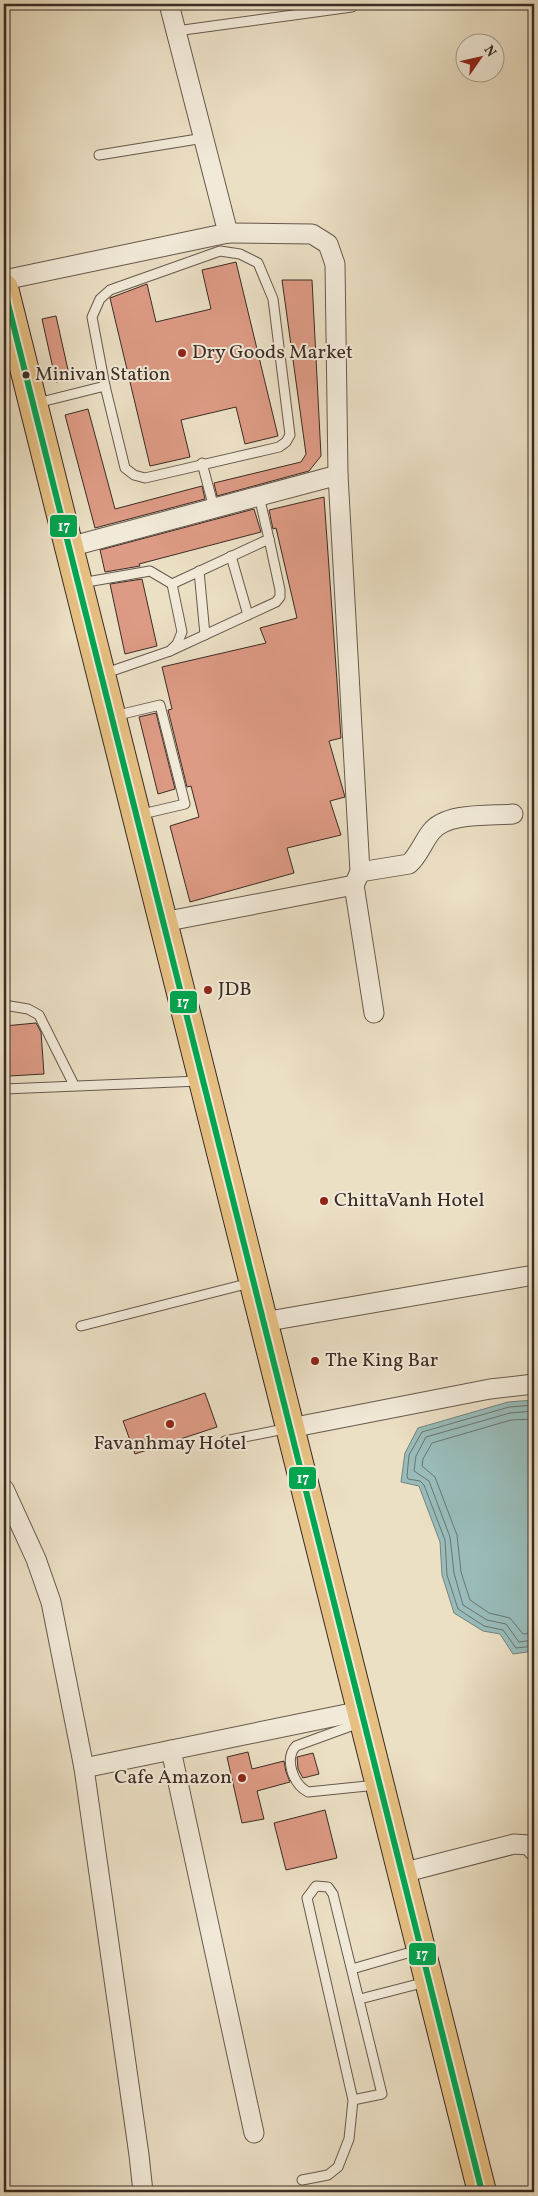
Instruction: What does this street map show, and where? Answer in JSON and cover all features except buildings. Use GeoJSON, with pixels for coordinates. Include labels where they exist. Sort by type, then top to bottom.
{"type":"FeatureCollection","features":[{"type":"Feature","properties":{"kind":"highway"},"geometry":{"type":"LineString","coordinates":[[4,288],[482,2192]]}},
{"type":"Feature","properties":{"kind":"street"},"geometry":{"type":"LineString","coordinates":[[170,4],[228,233]]}},
{"type":"Feature","properties":{"kind":"street"},"geometry":{"type":"LineString","coordinates":[[4,280],[228,233],[312,234],[328,244],[335,264],[338,475],[357,878],[374,1013]]}},
{"type":"Feature","properties":{"kind":"street"},"geometry":{"type":"LineString","coordinates":[[68,547],[338,475]]}},
{"type":"Feature","properties":{"kind":"street"},"geometry":{"type":"LineString","coordinates":[[163,922],[357,878],[409,864],[432,831],[440,824],[456,818],[513,814]]}},
{"type":"Feature","properties":{"kind":"street"},"geometry":{"type":"LineString","coordinates":[[263,1322],[534,1275]]}},
{"type":"Feature","properties":{"kind":"street"},"geometry":{"type":"LineString","coordinates":[[290,1428],[490,1389],[534,1384]]}},
{"type":"Feature","properties":{"kind":"street"},"geometry":{"type":"LineString","coordinates":[[4,1490],[36,1559],[51,1602],[84,1768],[143,2192]]}},
{"type":"Feature","properties":{"kind":"street"},"geometry":{"type":"LineString","coordinates":[[84,1768],[171,1750],[362,1716]]}},
{"type":"Feature","properties":{"kind":"street"},"geometry":{"type":"LineString","coordinates":[[171,1750],[254,2133]]}},
{"type":"Feature","properties":{"kind":"street"},"geometry":{"type":"LineString","coordinates":[[402,1873],[514,1844],[532,1846]]}},
{"type":"Feature","properties":{"kind":"lane"},"geometry":{"type":"LineString","coordinates":[[176,31],[352,7]]}},
{"type":"Feature","properties":{"kind":"lane"},"geometry":{"type":"LineString","coordinates":[[99,155],[204,138]]}},
{"type":"Feature","properties":{"kind":"lane"},"geometry":{"type":"LineString","coordinates":[[220,251],[240,254],[258,263],[273,299],[290,435],[286,442],[279,447],[202,463],[144,478],[134,475],[125,468],[105,386],[92,317],[100,300],[110,290],[220,251]]}},
{"type":"Feature","properties":{"kind":"lane"},"geometry":{"type":"LineString","coordinates":[[33,404],[105,386]]}},
{"type":"Feature","properties":{"kind":"lane"},"geometry":{"type":"LineString","coordinates":[[202,463],[214,508]]}},
{"type":"Feature","properties":{"kind":"lane"},"geometry":{"type":"LineString","coordinates":[[101,675],[170,651],[276,602],[280,597],[259,496]]}},
{"type":"Feature","properties":{"kind":"lane"},"geometry":{"type":"LineString","coordinates":[[172,584],[269,539]]}},
{"type":"Feature","properties":{"kind":"lane"},"geometry":{"type":"LineString","coordinates":[[231,556],[248,615]]}},
{"type":"Feature","properties":{"kind":"lane"},"geometry":{"type":"LineString","coordinates":[[78,583],[150,571],[172,584],[182,632],[177,644],[170,651]]}},
{"type":"Feature","properties":{"kind":"lane"},"geometry":{"type":"LineString","coordinates":[[199,571],[205,635]]}},
{"type":"Feature","properties":{"kind":"lane"},"geometry":{"type":"LineString","coordinates":[[111,716],[160,705],[185,804],[136,815]]}},
{"type":"Feature","properties":{"kind":"lane"},"geometry":{"type":"LineString","coordinates":[[4,1005],[28,1009],[39,1015],[74,1085]]}},
{"type":"Feature","properties":{"kind":"lane"},"geometry":{"type":"LineString","coordinates":[[4,1088],[203,1081]]}},
{"type":"Feature","properties":{"kind":"lane"},"geometry":{"type":"LineString","coordinates":[[81,1326],[253,1282]]}},
{"type":"Feature","properties":{"kind":"lane"},"geometry":{"type":"LineString","coordinates":[[225,1442],[290,1428]]}},
{"type":"Feature","properties":{"kind":"lane"},"geometry":{"type":"LineString","coordinates":[[362,1716],[296,1746],[291,1751],[289,1759],[296,1780],[308,1792],[379,1785]]}},
{"type":"Feature","properties":{"kind":"lane"},"geometry":{"type":"LineString","coordinates":[[302,2180],[328,2175],[338,2167],[349,2139],[353,2100],[307,1898],[316,1886],[328,1887],[334,1894],[382,2094],[353,2100]]}},
{"type":"Feature","properties":{"kind":"lane"},"geometry":{"type":"LineString","coordinates":[[352,1969],[421,1949]]}},
{"type":"Feature","properties":{"kind":"lane"},"geometry":{"type":"LineString","coordinates":[[360,2000],[429,1982]]}},
{"type":"Feature","properties":{"kind":"water"},"geometry":{"type":"Polygon","coordinates":[[[534,1400],[534,1651],[513,1654],[500,1634],[483,1631],[454,1613],[442,1575],[440,1542],[419,1486],[401,1482],[405,1453],[418,1428],[508,1402],[534,1400]]]}},
{"type":"Feature","properties":{"kind":"transit line","name":"17"},"geometry":{"type":"LineString","coordinates":[[4,288],[482,2192]]}},
{"type":"Feature","properties":{"kind":"place","name":"Dry Goods Market"},"geometry":{"type":"Point","coordinates":[182,353]}},
{"type":"Feature","properties":{"kind":"place","name":"Minivan Station"},"geometry":{"type":"Point","coordinates":[26,375]}},
{"type":"Feature","properties":{"kind":"place","name":"JDB"},"geometry":{"type":"Point","coordinates":[208,990]}},
{"type":"Feature","properties":{"kind":"place","name":"ChittaVanh Hotel"},"geometry":{"type":"Point","coordinates":[324,1201]}},
{"type":"Feature","properties":{"kind":"place","name":"The King Bar"},"geometry":{"type":"Point","coordinates":[315,1361]}},
{"type":"Feature","properties":{"kind":"place","name":"Favanhmay Hotel"},"geometry":{"type":"Point","coordinates":[170,1424]}},
{"type":"Feature","properties":{"kind":"place","name":"Cafe Amazon"},"geometry":{"type":"Point","coordinates":[242,1778]}}]}
